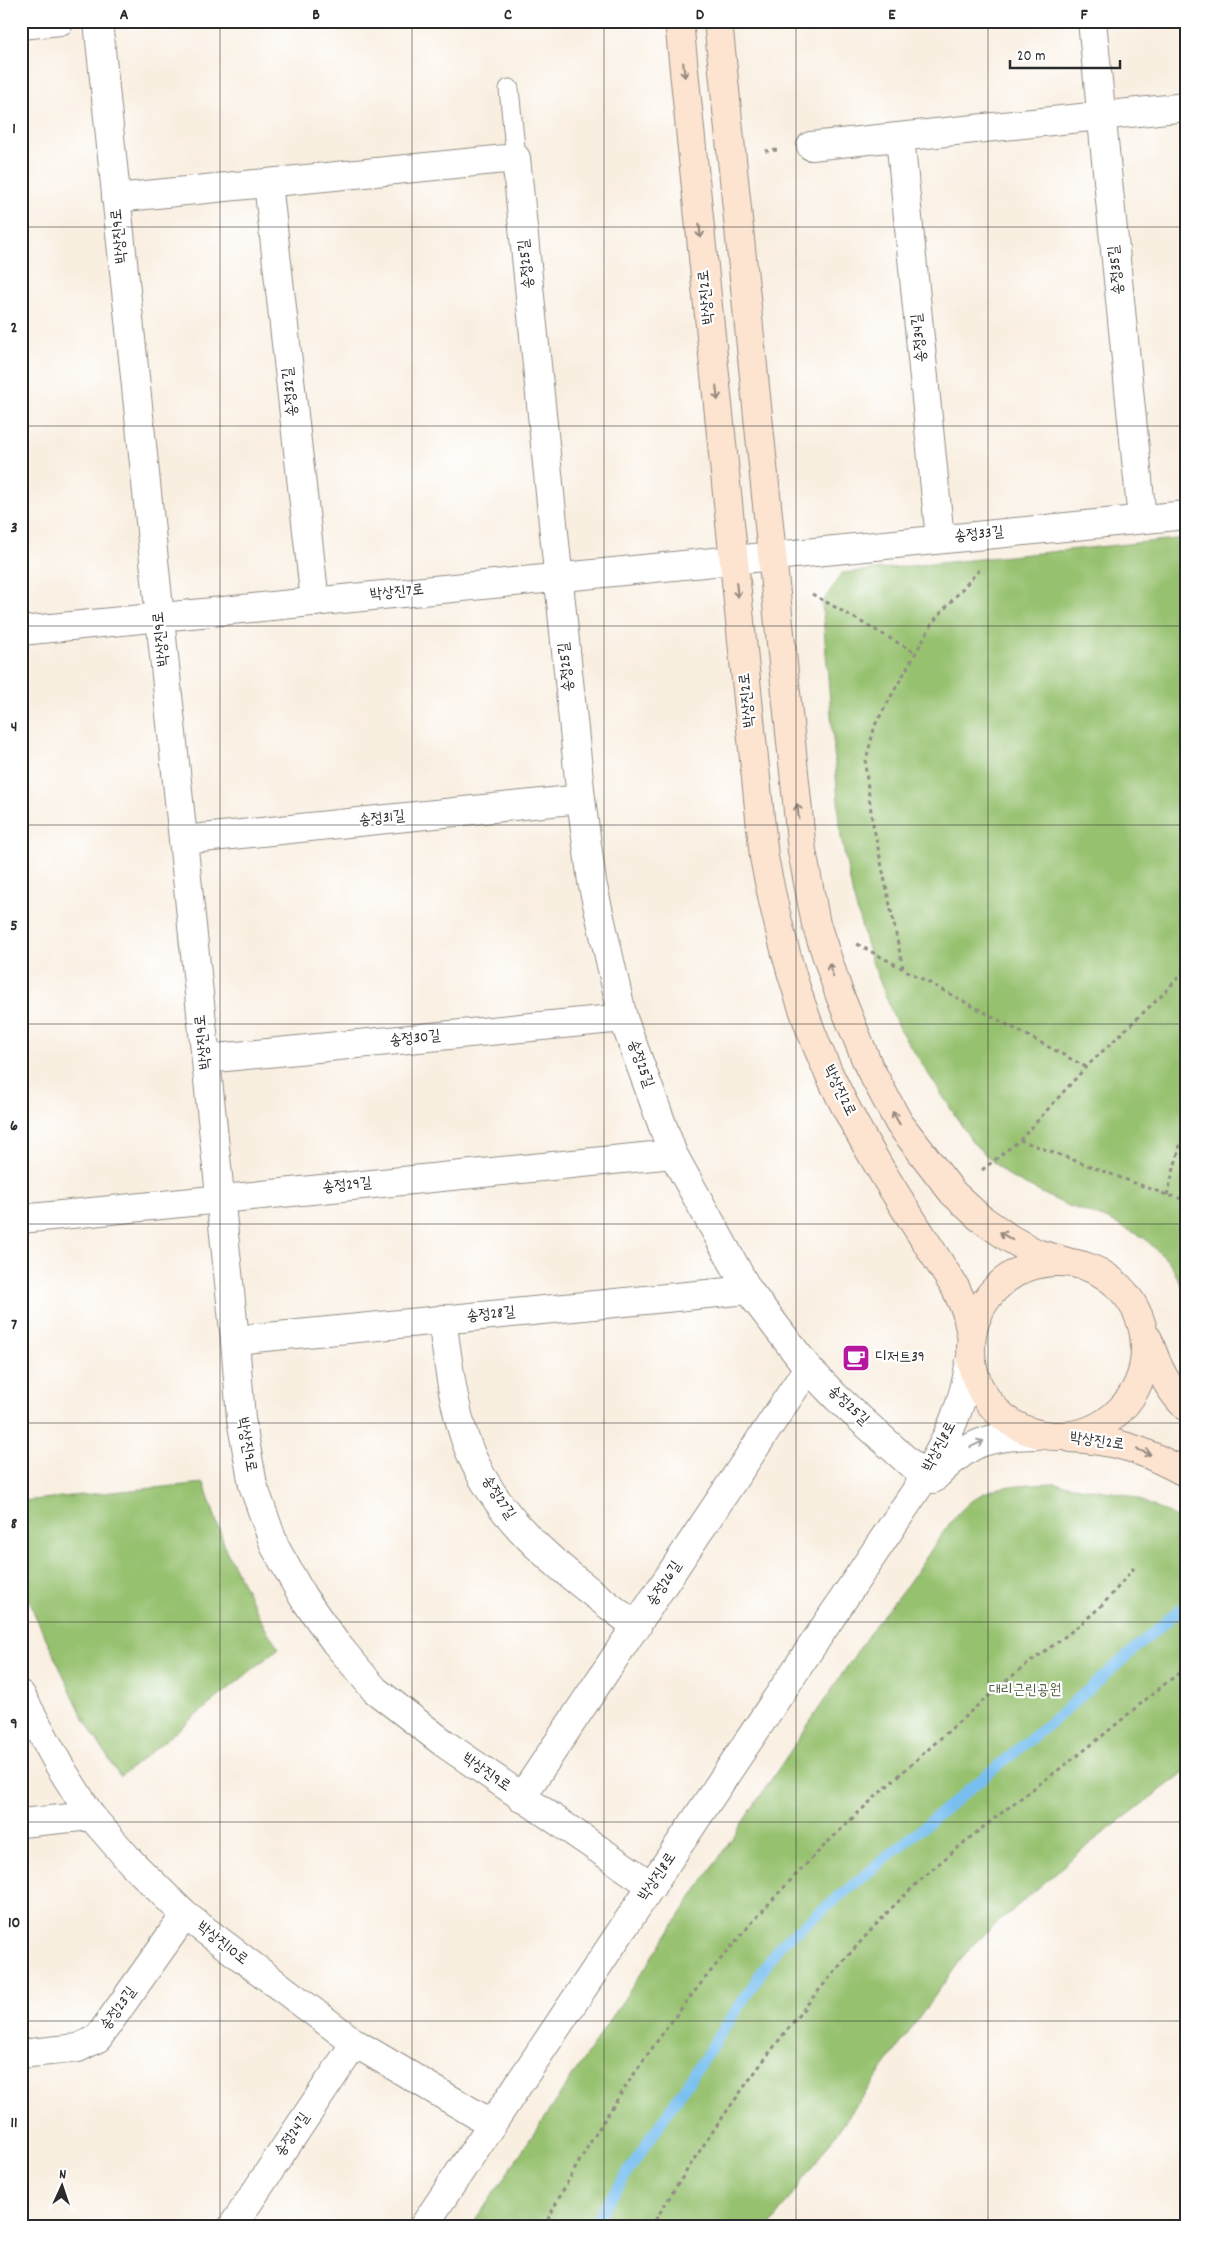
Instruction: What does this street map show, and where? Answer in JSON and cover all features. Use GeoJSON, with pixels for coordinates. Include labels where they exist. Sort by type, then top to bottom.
{"type":"FeatureCollection","features":[{"type":"Feature","properties":{"kind":"street"},"geometry":{"type":"LineString","coordinates":[[21,25],[60,21]]}},
{"type":"Feature","properties":{"kind":"street","name":"박상진9로"},"geometry":{"type":"LineString","coordinates":[[98,21],[221,1199],[241,1419],[253,1485],[276,1547],[303,1597],[335,1642],[375,1690],[444,1744],[652,1886]]}},
{"type":"Feature","properties":{"kind":"street","name":"박상진2로"},"geometry":{"type":"LineString","coordinates":[[679,21],[764,857],[779,933],[804,1009],[834,1084],[866,1143],[956,1289],[966,1311],[970,1347],[978,1386],[992,1407],[1012,1424],[1049,1436],[1125,1445],[1154,1456],[1186,1473]]}},
{"type":"Feature","properties":{"kind":"street","name":"박상진2로"},"geometry":{"type":"LineString","coordinates":[[718,21],[802,851],[816,924],[840,996],[869,1067],[899,1123],[953,1193],[979,1217],[1009,1238],[1036,1253],[1092,1268],[1114,1282],[1132,1302],[1159,1370],[1176,1397],[1186,1407]]}},
{"type":"Feature","properties":{"kind":"street","name":"송정35길"},"geometry":{"type":"LineString","coordinates":[[1092,21],[1142,519]]}},
{"type":"Feature","properties":{"kind":"street"},"geometry":{"type":"LineString","coordinates":[[811,146],[1186,107]]}},
{"type":"Feature","properties":{"kind":"street","name":"송정34길"},"geometry":{"type":"LineString","coordinates":[[900,137],[940,539]]}},
{"type":"Feature","properties":{"kind":"street"},"geometry":{"type":"LineString","coordinates":[[116,198],[516,158]]}},
{"type":"Feature","properties":{"kind":"street","name":"송정25길"},"geometry":{"type":"LineString","coordinates":[[516,158],[580,799],[592,882],[623,1018],[673,1154],[748,1290],[808,1368],[836,1397],[925,1477]]}},
{"type":"Feature","properties":{"kind":"street","name":"송정32길"},"geometry":{"type":"LineString","coordinates":[[268,183],[315,602]]}},
{"type":"Feature","properties":{"kind":"street","name":"송정33길"},"geometry":{"type":"LineString","coordinates":[[772,556],[1186,514]]}},
{"type":"Feature","properties":{"kind":"street","name":"박상진7로"},"geometry":{"type":"LineString","coordinates":[[21,631],[772,556]]}},
{"type":"Feature","properties":{"kind":"street","name":"송정31길"},"geometry":{"type":"LineString","coordinates":[[183,840],[580,799]]}},
{"type":"Feature","properties":{"kind":"street","name":"송정30길"},"geometry":{"type":"LineString","coordinates":[[206,1060],[623,1018]]}},
{"type":"Feature","properties":{"kind":"street","name":"송정29길"},"geometry":{"type":"LineString","coordinates":[[21,1219],[673,1154]]}},
{"type":"Feature","properties":{"kind":"street","name":"박상진2로"},"geometry":{"type":"LineString","coordinates":[[970,1347],[979,1309],[995,1288],[1015,1272],[1040,1263],[1067,1262]]}},
{"type":"Feature","properties":{"kind":"street","name":"송정28길"},"geometry":{"type":"LineString","coordinates":[[235,1340],[748,1290]]}},
{"type":"Feature","properties":{"kind":"street","name":"송정27길"},"geometry":{"type":"LineString","coordinates":[[442,1320],[454,1400],[465,1440],[485,1480],[512,1521],[534,1545],[637,1627]]}},
{"type":"Feature","properties":{"kind":"street","name":"박상진2로"},"geometry":{"type":"LineString","coordinates":[[1049,1436],[1088,1432],[1111,1420],[1129,1400],[1141,1377],[1146,1352],[1143,1326]]}},
{"type":"Feature","properties":{"kind":"street","name":"박상진8로"},"geometry":{"type":"LineString","coordinates":[[423,2227],[925,1477],[957,1415],[966,1388],[970,1347]]}},
{"type":"Feature","properties":{"kind":"street","name":"송정26길"},"geometry":{"type":"LineString","coordinates":[[521,1798],[637,1627],[808,1368]]}},
{"type":"Feature","properties":{"kind":"street","name":"박상진8로"},"geometry":{"type":"LineString","coordinates":[[893,1526],[954,1457],[977,1442],[1003,1435],[1049,1436]]}},
{"type":"Feature","properties":{"kind":"street","name":"박상진10로"},"geometry":{"type":"LineString","coordinates":[[21,1695],[59,1765],[92,1816],[131,1862],[185,1915],[355,2042],[492,2124]]}},
{"type":"Feature","properties":{"kind":"street"},"geometry":{"type":"LineString","coordinates":[[21,1823],[92,1816]]}},
{"type":"Feature","properties":{"kind":"street","name":"송정23길"},"geometry":{"type":"LineString","coordinates":[[21,2054],[78,2048],[98,2038],[185,1915]]}},
{"type":"Feature","properties":{"kind":"street","name":"송정24길"},"geometry":{"type":"LineString","coordinates":[[232,2227],[355,2042]]}},
{"type":"Feature","properties":{"kind":"lane"},"geometry":{"type":"LineString","coordinates":[[509,89],[516,158]]}},
{"type":"Feature","properties":{"kind":"path"},"geometry":{"type":"LineString","coordinates":[[903,968],[872,819],[865,764],[875,725],[933,622],[979,570],[989,568]]}},
{"type":"Feature","properties":{"kind":"path"},"geometry":{"type":"LineString","coordinates":[[812,594],[916,653]]}},
{"type":"Feature","properties":{"kind":"path"},"geometry":{"type":"LineString","coordinates":[[851,940],[1086,1067]]}},
{"type":"Feature","properties":{"kind":"path"},"geometry":{"type":"LineString","coordinates":[[982,1170],[1020,1140],[1086,1067],[1186,969]]}},
{"type":"Feature","properties":{"kind":"path"},"geometry":{"type":"LineString","coordinates":[[1167,1195],[1186,1123]]}},
{"type":"Feature","properties":{"kind":"path"},"geometry":{"type":"LineString","coordinates":[[1020,1140],[1167,1195],[1186,1200]]}},
{"type":"Feature","properties":{"kind":"path"},"geometry":{"type":"LineString","coordinates":[[544,2227],[558,2199],[624,2090],[686,2000],[743,1930],[821,1850],[902,1772],[1016,1674],[1092,1614],[1136,1565]]}},
{"type":"Feature","properties":{"kind":"path"},"geometry":{"type":"LineString","coordinates":[[651,2227],[687,2169],[750,2080],[825,1983],[888,1913],[986,1823],[1083,1751],[1186,1668]]}},
{"type":"Feature","properties":{"kind":"green space"},"geometry":{"type":"Polygon","coordinates":[[[1186,538],[1186,1294],[1170,1263],[1143,1237],[1106,1219],[1066,1205],[1008,1176],[973,1143],[898,1027],[870,957],[853,896],[841,837],[822,603],[842,573],[1186,538]]]}},
{"type":"Feature","properties":{"kind":"green space"},"geometry":{"type":"Polygon","coordinates":[[[204,1483],[226,1550],[265,1628],[279,1648],[120,1777],[85,1721],[34,1613],[21,1575],[21,1501],[204,1483]]]}},
{"type":"Feature","properties":{"kind":"green space","name":"대리근린공원"},"geometry":{"type":"Polygon","coordinates":[[[1055,1483],[1129,1495],[1170,1514],[1186,1525],[1186,1771],[1084,1848],[970,1947],[769,2227],[471,2227],[875,1625],[912,1578],[946,1528],[964,1507],[984,1493],[1010,1486],[1055,1483]]]}},
{"type":"Feature","properties":{"kind":"waterway"},"geometry":{"type":"LineString","coordinates":[[591,2227],[780,1945],[1056,1718],[1186,1604]]}},
{"type":"Feature","properties":{"kind":"place","name":"디저트39"},"geometry":{"type":"Point","coordinates":[856,1358]}}]}
